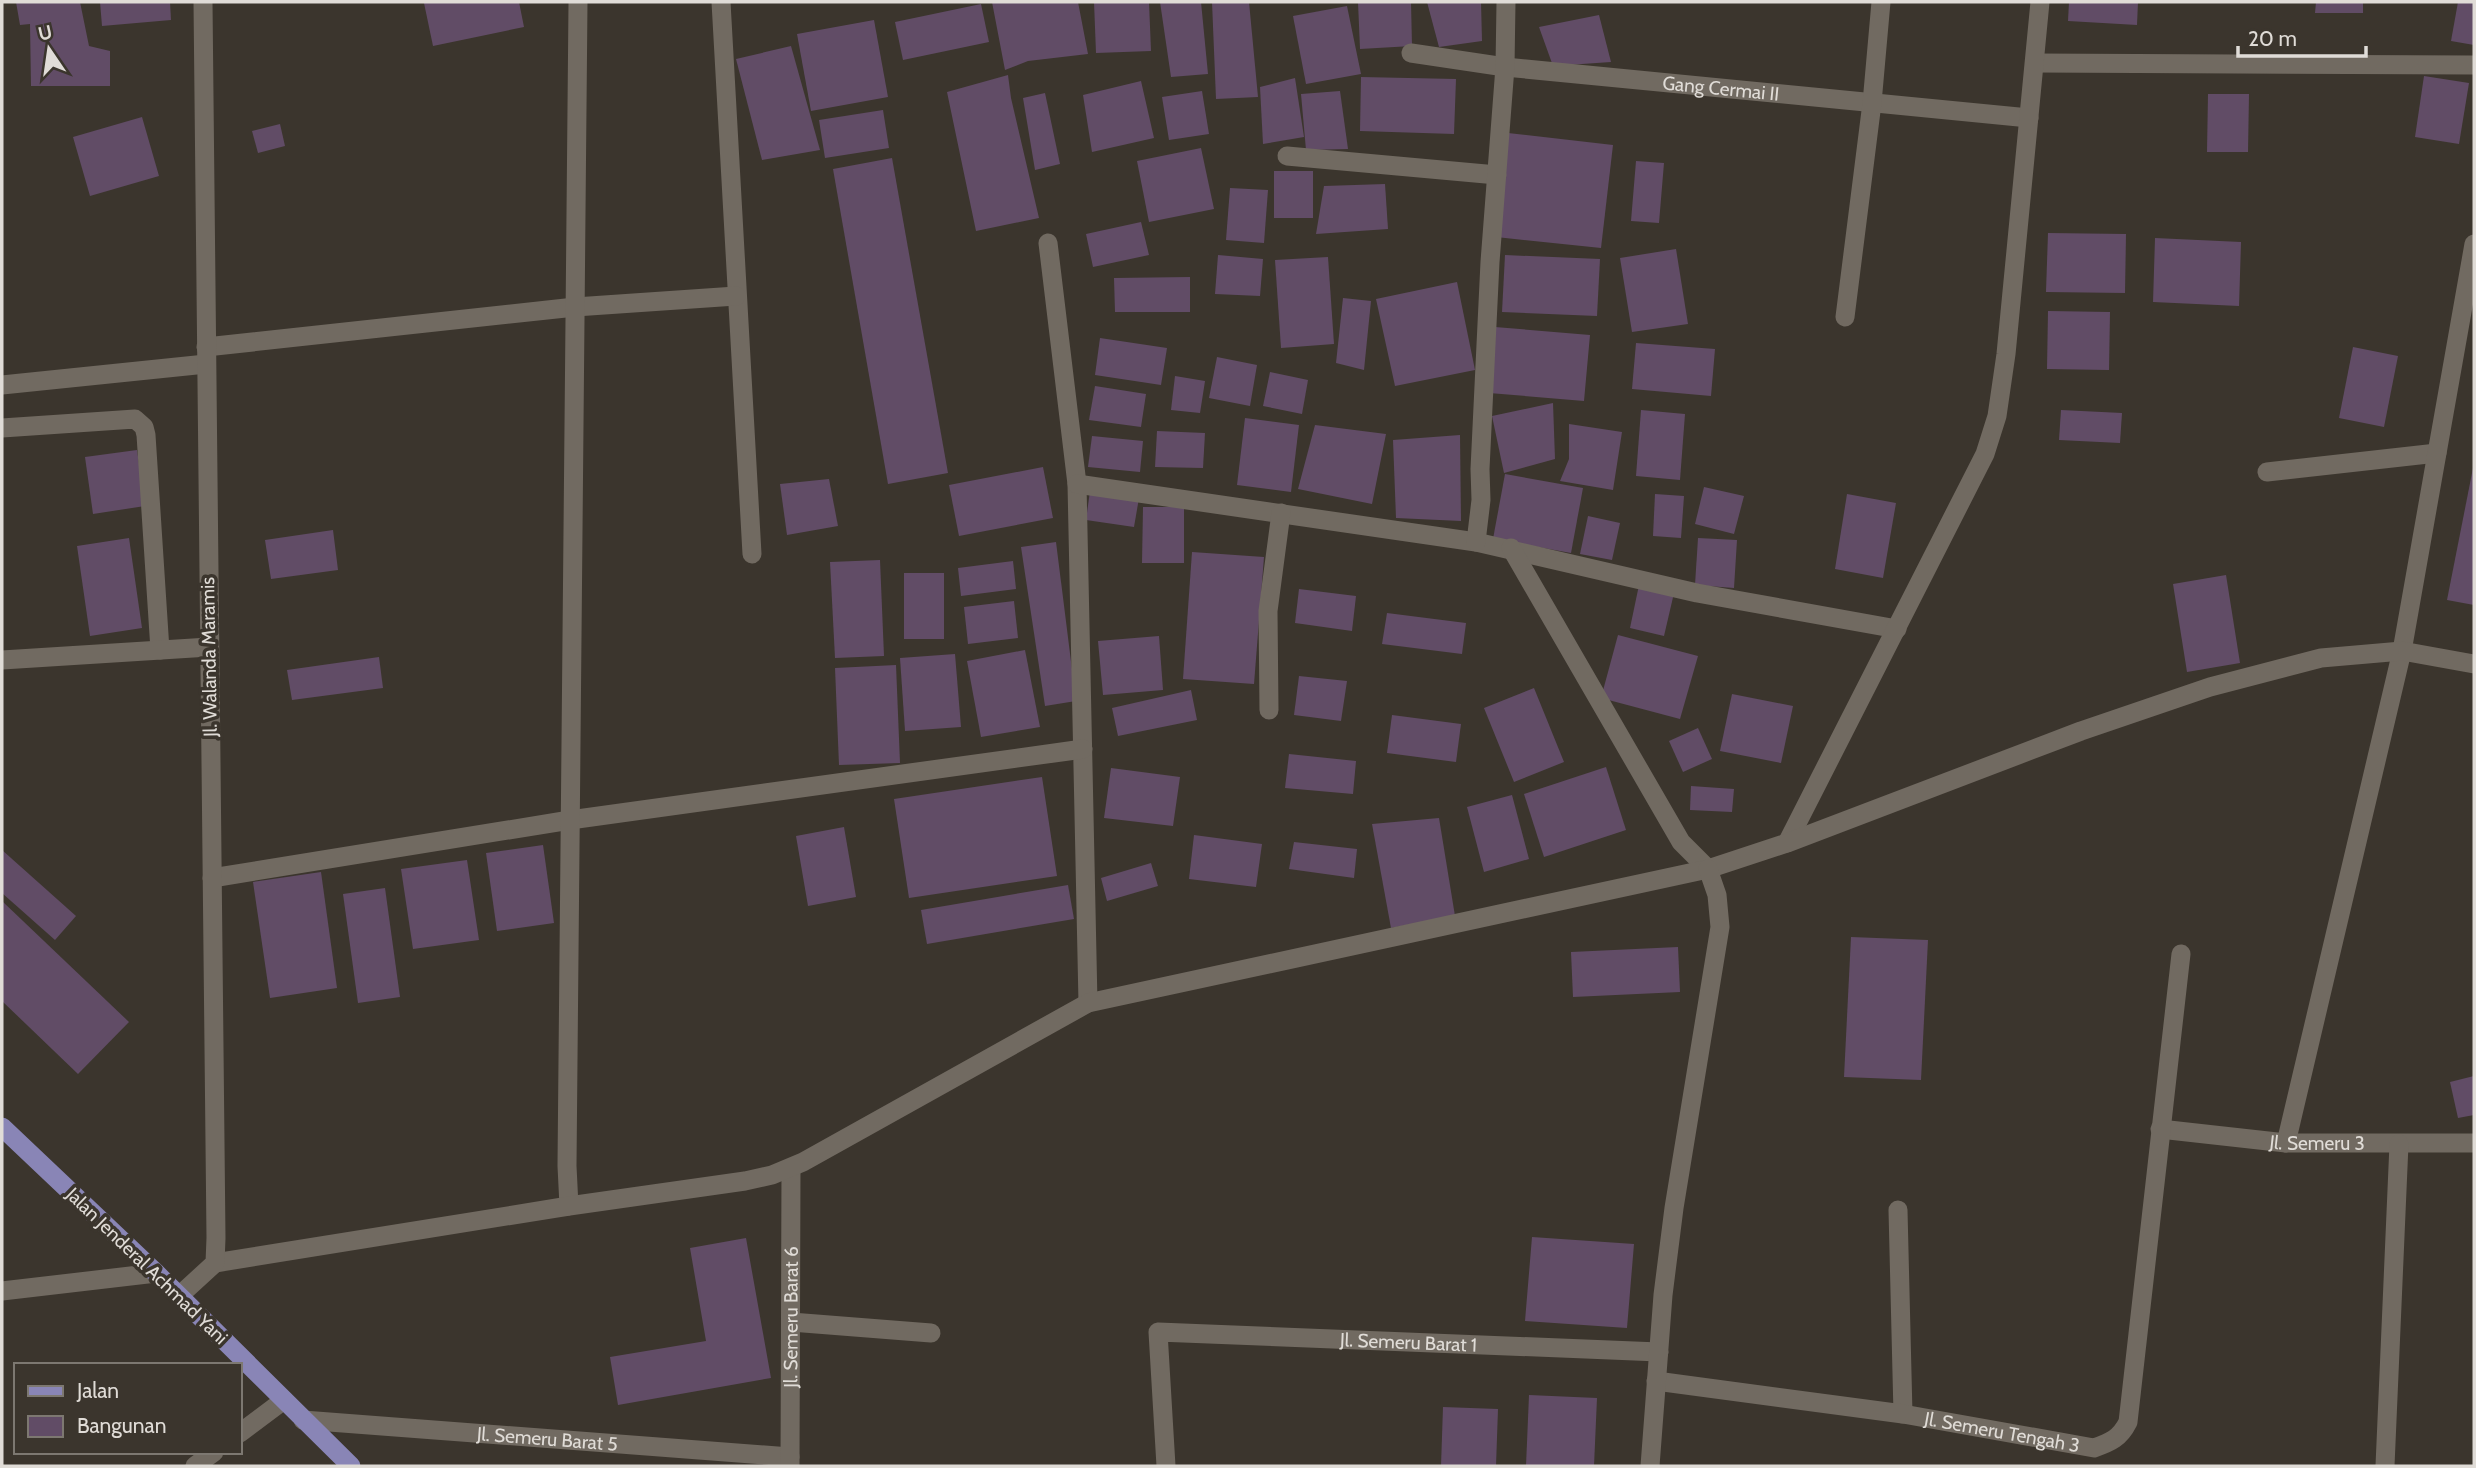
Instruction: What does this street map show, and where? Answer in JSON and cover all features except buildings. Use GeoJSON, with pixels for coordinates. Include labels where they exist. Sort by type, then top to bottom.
{"type":"FeatureCollection","features":[{"type":"Feature","properties":{"kind":"main road","name":"Jalan Jenderal Achmad Yani"},"geometry":{"type":"LineString","coordinates":[[2,1127],[156,1273],[351,1466]]}},
{"type":"Feature","properties":{"kind":"street","name":"Jl. Walanda Maramis"},"geometry":{"type":"LineString","coordinates":[[203,2],[217,1189],[215,1262]]}},
{"type":"Feature","properties":{"kind":"street"},"geometry":{"type":"LineString","coordinates":[[569,1206],[567,1166],[578,2]]}},
{"type":"Feature","properties":{"kind":"street"},"geometry":{"type":"LineString","coordinates":[[721,2],[752,554]]}},
{"type":"Feature","properties":{"kind":"street"},"geometry":{"type":"LineString","coordinates":[[1476,542],[1480,510],[1479,469],[1484,372],[1505,67],[1506,2]]}},
{"type":"Feature","properties":{"kind":"street"},"geometry":{"type":"LineString","coordinates":[[1845,317],[1872,103],[1881,2]]}},
{"type":"Feature","properties":{"kind":"street"},"geometry":{"type":"LineString","coordinates":[[1787,843],[1985,454],[1997,416],[2006,354],[2040,2]]}},
{"type":"Feature","properties":{"kind":"street","name":"Gang Cermai II"},"geometry":{"type":"LineString","coordinates":[[1411,53],[1505,67],[2029,118]]}},
{"type":"Feature","properties":{"kind":"street"},"geometry":{"type":"LineString","coordinates":[[2035,63],[2474,65]]}},
{"type":"Feature","properties":{"kind":"street"},"geometry":{"type":"LineString","coordinates":[[1287,156],[1497,176]]}},
{"type":"Feature","properties":{"kind":"street"},"geometry":{"type":"LineString","coordinates":[[1048,243],[1077,484],[1088,1003]]}},
{"type":"Feature","properties":{"kind":"street"},"geometry":{"type":"LineString","coordinates":[[2286,1143],[2402,650],[2474,244]]}},
{"type":"Feature","properties":{"kind":"street"},"geometry":{"type":"LineString","coordinates":[[2,384],[575,307],[736,296]]}},
{"type":"Feature","properties":{"kind":"street"},"geometry":{"type":"LineString","coordinates":[[2,428],[135,418],[144,427],[160,650]]}},
{"type":"Feature","properties":{"kind":"street"},"geometry":{"type":"LineString","coordinates":[[2267,472],[2437,453]]}},
{"type":"Feature","properties":{"kind":"street"},"geometry":{"type":"LineString","coordinates":[[1077,484],[1511,548],[1697,593],[1897,629]]}},
{"type":"Feature","properties":{"kind":"street"},"geometry":{"type":"LineString","coordinates":[[1269,710],[1268,611],[1281,513]]}},
{"type":"Feature","properties":{"kind":"street"},"geometry":{"type":"LineString","coordinates":[[1511,548],[1681,842],[1708,869],[1717,895],[1720,927],[1674,1208],[1663,1295],[1650,1466]]}},
{"type":"Feature","properties":{"kind":"street"},"geometry":{"type":"LineString","coordinates":[[2,660],[209,648]]}},
{"type":"Feature","properties":{"kind":"street"},"geometry":{"type":"LineString","coordinates":[[179,1296],[215,1262],[746,1181],[791,1168],[1088,1003],[1708,869],[1787,843],[2081,731],[2210,687],[2321,658],[2402,650],[2474,663]]}},
{"type":"Feature","properties":{"kind":"street"},"geometry":{"type":"LineString","coordinates":[[212,878],[570,820],[1083,749]]}},
{"type":"Feature","properties":{"kind":"street"},"geometry":{"type":"LineString","coordinates":[[2160,1129],[2181,954]]}},
{"type":"Feature","properties":{"kind":"street","name":"Jl. Semeru 3"},"geometry":{"type":"LineString","coordinates":[[2160,1129],[2286,1143],[2474,1143]]}},
{"type":"Feature","properties":{"kind":"street","name":"Jl. Semeru Tengah 3"},"geometry":{"type":"LineString","coordinates":[[1656,1381],[1903,1414],[2094,1448],[2111,1442],[2122,1434],[2128,1422],[2160,1129]]}},
{"type":"Feature","properties":{"kind":"street"},"geometry":{"type":"LineString","coordinates":[[2385,1466],[2399,1144]]}},
{"type":"Feature","properties":{"kind":"street","name":"Jl. Semeru Barat 6"},"geometry":{"type":"LineString","coordinates":[[790,1462],[791,1168]]}},
{"type":"Feature","properties":{"kind":"street"},"geometry":{"type":"LineString","coordinates":[[1898,1210],[1903,1414]]}},
{"type":"Feature","properties":{"kind":"street"},"geometry":{"type":"LineString","coordinates":[[2,1291],[156,1273]]}},
{"type":"Feature","properties":{"kind":"street"},"geometry":{"type":"LineString","coordinates":[[791,1322],[931,1333]]}},
{"type":"Feature","properties":{"kind":"street","name":"Jl. Semeru Barat 1"},"geometry":{"type":"LineString","coordinates":[[1166,1466],[1158,1332],[1659,1352]]}},
{"type":"Feature","properties":{"kind":"street"},"geometry":{"type":"LineString","coordinates":[[242,1432],[284,1400]]}},
{"type":"Feature","properties":{"kind":"street","name":"Jl. Semeru Barat 5"},"geometry":{"type":"LineString","coordinates":[[303,1420],[790,1462]]}},
{"type":"Feature","properties":{"kind":"street"},"geometry":{"type":"LineString","coordinates":[[195,1466],[211,1454]]}}]}
